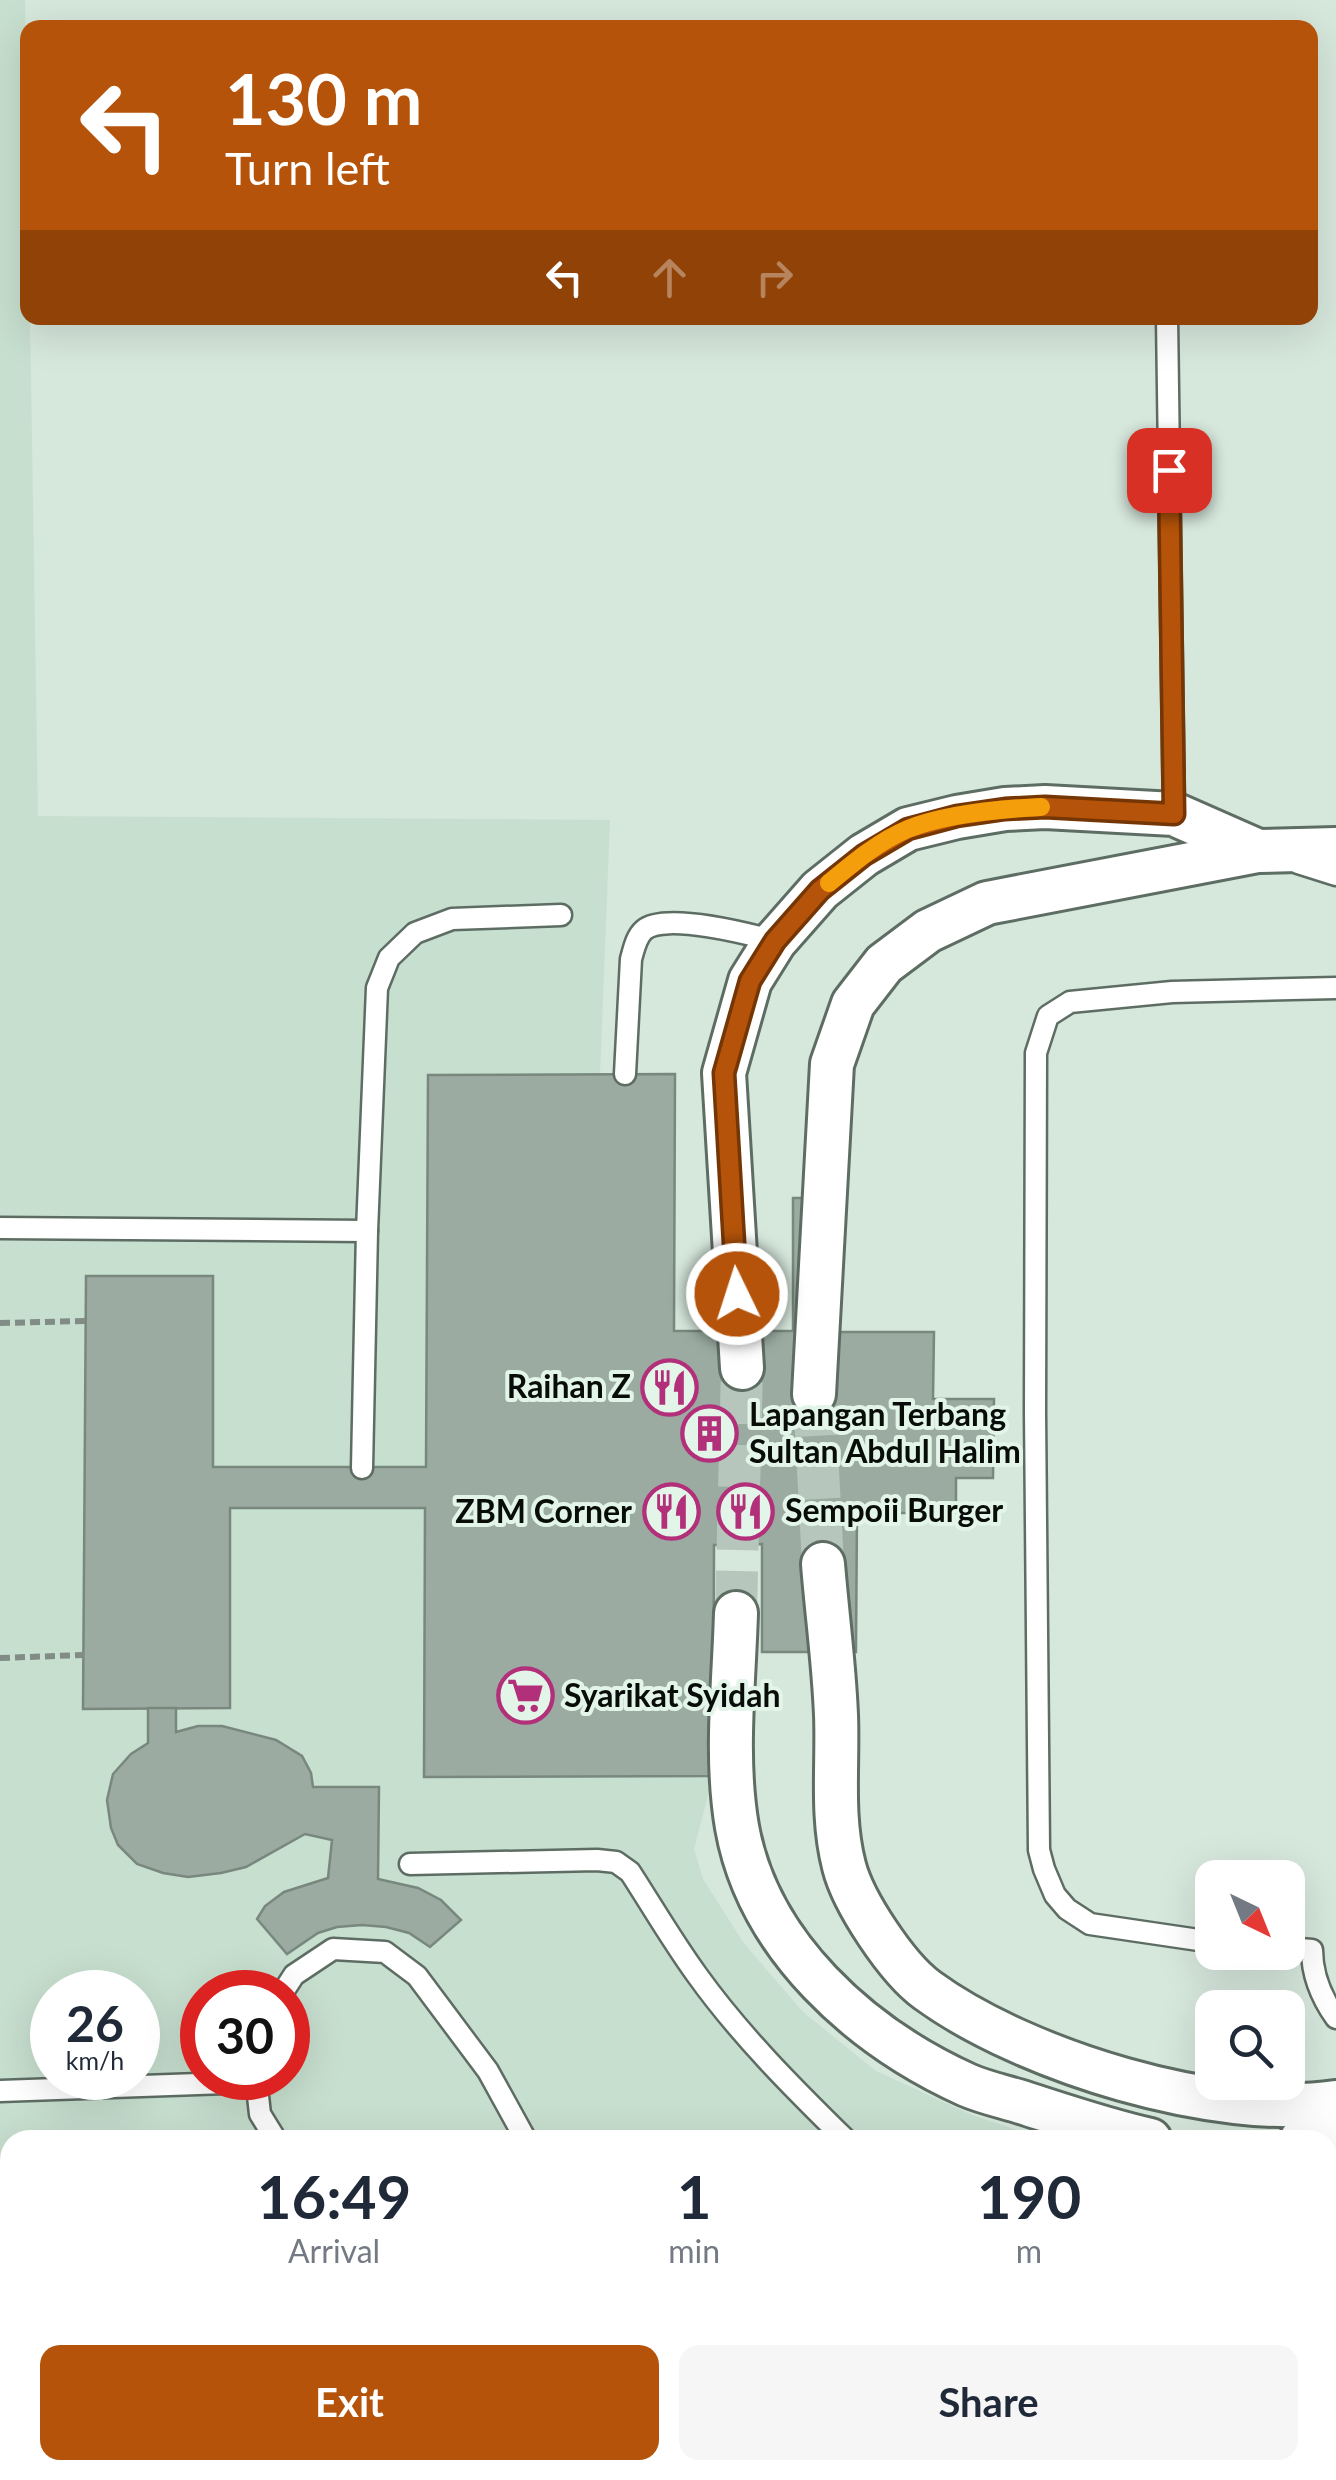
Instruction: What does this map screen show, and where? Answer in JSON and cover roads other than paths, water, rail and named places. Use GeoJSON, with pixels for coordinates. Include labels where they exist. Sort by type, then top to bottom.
{"type":"FeatureCollection","features":[{"type":"Feature","properties":{"kind":"street"},"geometry":{"type":"LineString","coordinates":[[742,1368],[724,1073],[750,981],[775,941],[820,890],[864,855],[908,829],[957,816],[1032,808],[1174,814],[1258,851]]}},
{"type":"Feature","properties":{"kind":"street"},"geometry":{"type":"LineString","coordinates":[[814,1394],[832,1064],[853,1004],[884,964],[928,931],[987,903],[1258,851],[1336,849]]}},
{"type":"Feature","properties":{"kind":"street"},"geometry":{"type":"LineString","coordinates":[[823,1564],[836,1717],[837,1823],[844,1868],[883,1942],[924,1988],[978,2022],[1023,2043],[1140,2084],[1241,2103],[1287,2106],[1336,2102]]}},
{"type":"Feature","properties":{"kind":"street"},"geometry":{"type":"LineString","coordinates":[[736,1613],[733,1782],[737,1826],[748,1870],[771,1919],[810,1973],[873,2030],[916,2058],[970,2086],[1110,2130]]}},
{"type":"Feature","properties":{"kind":"lane"},"geometry":{"type":"LineString","coordinates":[[1167,325],[1174,814]]}},
{"type":"Feature","properties":{"kind":"lane"},"geometry":{"type":"LineString","coordinates":[[1258,851],[1336,874]]}},
{"type":"Feature","properties":{"kind":"lane"},"geometry":{"type":"LineString","coordinates":[[362,1468],[377,988],[389,958],[415,933],[452,919],[561,915]]}},
{"type":"Feature","properties":{"kind":"lane"},"geometry":{"type":"LineString","coordinates":[[624,1074],[631,959],[644,930],[661,922],[732,930],[775,941]]}},
{"type":"Feature","properties":{"kind":"lane"},"geometry":{"type":"LineString","coordinates":[[1195,1939],[1090,1924],[1067,1909],[1055,1895],[1039,1850],[1036,1053],[1048,1016],[1070,1002],[1172,992],[1336,988]]}},
{"type":"Feature","properties":{"kind":"lane"},"geometry":{"type":"LineString","coordinates":[[0,1228],[367,1231]]}},
{"type":"Feature","properties":{"kind":"lane"},"geometry":{"type":"LineString","coordinates":[[410,1864],[616,1862],[630,1872],[697,1975],[737,2027],[836,2130]]}},
{"type":"Feature","properties":{"kind":"lane"},"geometry":{"type":"LineString","coordinates":[[302,1970],[333,1949],[385,1952],[417,1976],[488,2070],[521,2130]]}},
{"type":"Feature","properties":{"kind":"lane"},"geometry":{"type":"LineString","coordinates":[[1305,1949],[1312,1950],[1312,1970],[1336,2018]]}},
{"type":"Feature","properties":{"kind":"lane"},"geometry":{"type":"LineString","coordinates":[[0,2090],[180,2083]]}},
{"type":"Feature","properties":{"kind":"lane"},"geometry":{"type":"LineString","coordinates":[[258,2100],[260,2114],[270,2130]]}},
{"type":"Feature","properties":{"kind":"tunnel"},"geometry":{"type":"LineString","coordinates":[[736,1613],[742,1368]]}},
{"type":"Feature","properties":{"kind":"tunnel"},"geometry":{"type":"LineString","coordinates":[[814,1394],[823,1564]]}},
{"type":"Feature","properties":{"kind":"place","name":"Raihan Z"},"geometry":{"type":"Point","coordinates":[670,1387]}},
{"type":"Feature","properties":{"kind":"place","name":"Lapangan Terbang Sultan Abdul Halim"},"geometry":{"type":"Point","coordinates":[710,1433]}},
{"type":"Feature","properties":{"kind":"place","name":"Sempoii Burger"},"geometry":{"type":"Point","coordinates":[746,1511]}},
{"type":"Feature","properties":{"kind":"place","name":"ZBM Corner"},"geometry":{"type":"Point","coordinates":[671,1512]}},
{"type":"Feature","properties":{"kind":"place","name":"Syarikat Syidah"},"geometry":{"type":"Point","coordinates":[525,1696]}}]}
